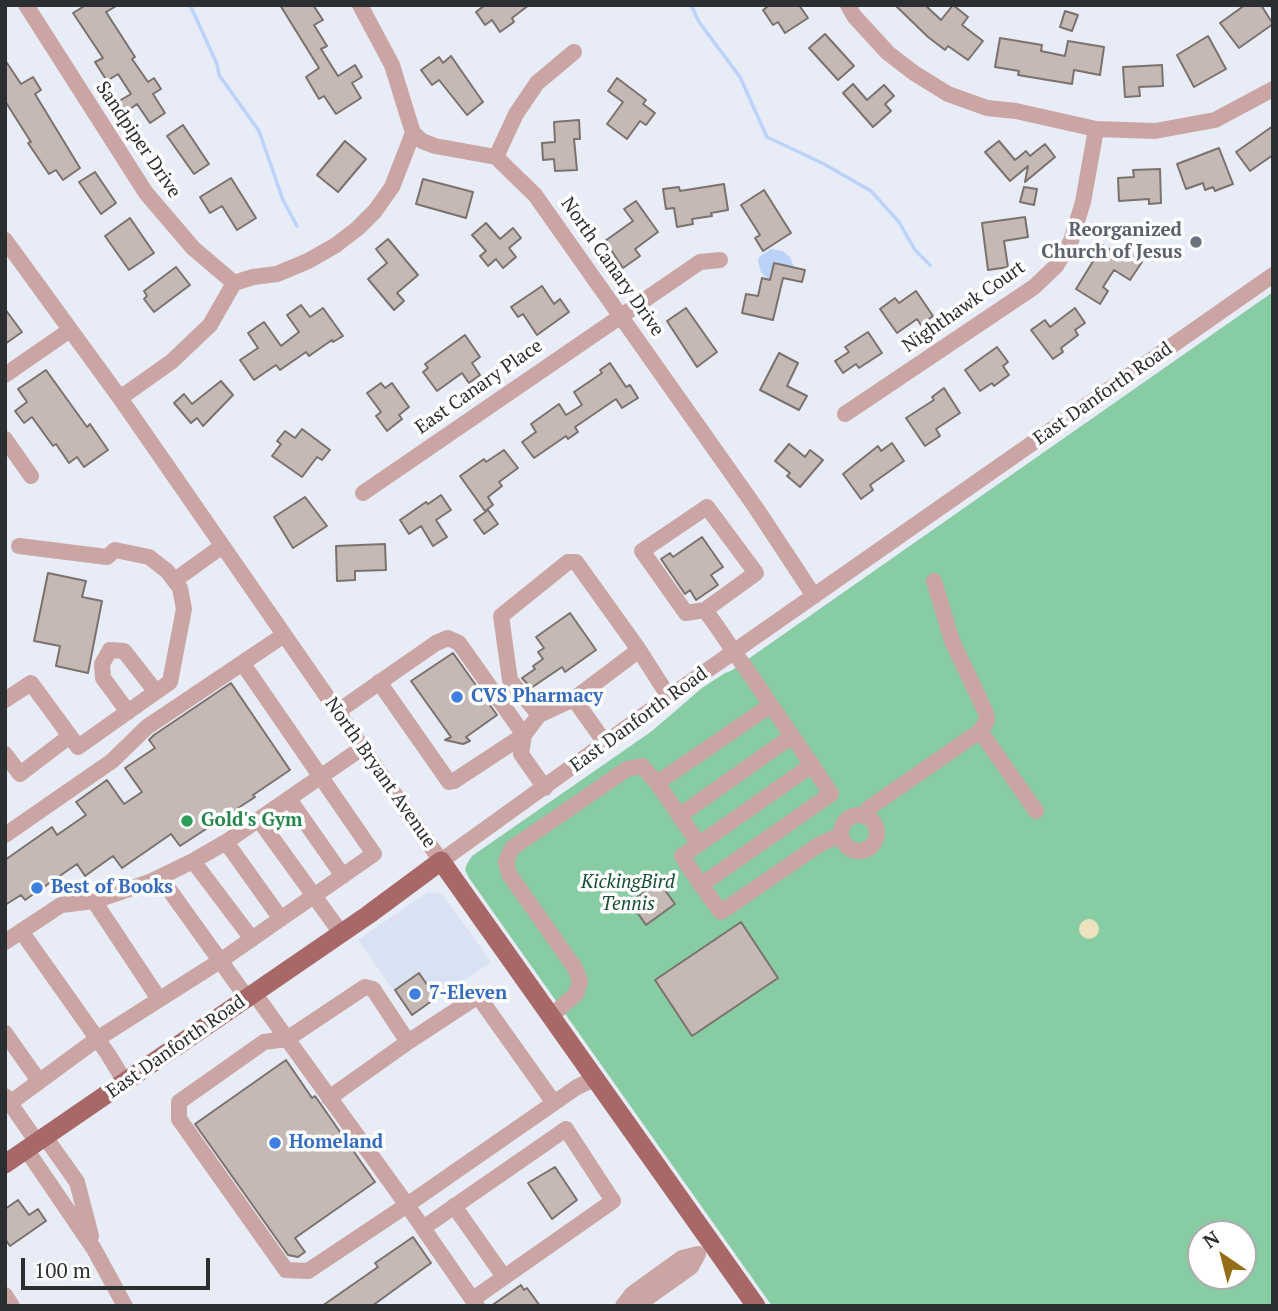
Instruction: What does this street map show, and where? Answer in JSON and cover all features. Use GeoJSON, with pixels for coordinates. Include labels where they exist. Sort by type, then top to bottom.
{"type":"FeatureCollection","features":[{"type":"Feature","properties":{"kind":"main road","name":"East Danforth Road"},"geometry":{"type":"LineString","coordinates":[[5,1164],[441,861]]}},
{"type":"Feature","properties":{"kind":"main road","name":"North Bryant Avenue"},"geometry":{"type":"LineString","coordinates":[[441,861],[594,1079],[705,1249],[756,1306]]}},
{"type":"Feature","properties":{"kind":"street","name":"Sandpiper Drive"},"geometry":{"type":"LineString","coordinates":[[26,5],[146,193],[193,248],[234,283]]}},
{"type":"Feature","properties":{"kind":"street"},"geometry":{"type":"LineString","coordinates":[[360,5],[392,65],[413,133],[422,141],[435,146],[496,157],[516,114],[537,83],[574,52]]}},
{"type":"Feature","properties":{"kind":"street"},"geometry":{"type":"LineString","coordinates":[[848,5],[854,16],[888,53],[914,73],[948,94],[987,108],[1016,111],[1096,129],[1155,131],[1215,120],[1273,89]]}},
{"type":"Feature","properties":{"kind":"street","name":"Nighthawk Court"},"geometry":{"type":"LineString","coordinates":[[845,414],[1034,287],[1056,266],[1071,241],[1083,202],[1096,129]]}},
{"type":"Feature","properties":{"kind":"street"},"geometry":{"type":"LineString","coordinates":[[120,398],[171,362],[209,325],[234,283],[277,274],[308,261],[358,228],[375,211],[391,187],[413,133]]}},
{"type":"Feature","properties":{"kind":"street","name":"North Canary Drive"},"geometry":{"type":"LineString","coordinates":[[496,157],[535,195],[756,508],[814,596]]}},
{"type":"Feature","properties":{"kind":"street","name":"North Bryant Avenue"},"geometry":{"type":"LineString","coordinates":[[5,240],[120,398],[441,861]]}},
{"type":"Feature","properties":{"kind":"street","name":"East Canary Place"},"geometry":{"type":"LineString","coordinates":[[363,493],[700,262],[720,260]]}},
{"type":"Feature","properties":{"kind":"street","name":"East Danforth Road"},"geometry":{"type":"LineString","coordinates":[[441,861],[669,697],[1273,275]]}},
{"type":"Feature","properties":{"kind":"street"},"geometry":{"type":"LineString","coordinates":[[5,375],[70,330]]}},
{"type":"Feature","properties":{"kind":"street"},"geometry":{"type":"LineString","coordinates":[[5,439],[31,476]]}},
{"type":"Feature","properties":{"kind":"street"},"geometry":{"type":"LineString","coordinates":[[707,507],[756,573],[705,610],[685,613],[642,551],[707,507]]}},
{"type":"Feature","properties":{"kind":"street"},"geometry":{"type":"LineString","coordinates":[[5,700],[30,683],[78,747],[170,682],[184,609],[180,588],[149,557],[115,550],[107,558],[19,546]]}},
{"type":"Feature","properties":{"kind":"street"},"geometry":{"type":"LineString","coordinates":[[174,580],[221,547]]}},
{"type":"Feature","properties":{"kind":"street"},"geometry":{"type":"LineString","coordinates":[[539,715],[510,681],[501,616],[568,562],[576,562],[669,697]]}},
{"type":"Feature","properties":{"kind":"street"},"geometry":{"type":"LineString","coordinates":[[865,815],[869,808],[980,731],[987,721],[986,713],[952,641],[934,581]]}},
{"type":"Feature","properties":{"kind":"street"},"geometry":{"type":"LineString","coordinates":[[705,610],[847,819]]}},
{"type":"Feature","properties":{"kind":"street"},"geometry":{"type":"LineString","coordinates":[[5,835],[112,761],[147,727],[284,635]]}},
{"type":"Feature","properties":{"kind":"street"},"geometry":{"type":"LineString","coordinates":[[337,712],[436,643],[448,638],[459,643],[524,735],[521,754],[545,788]]}},
{"type":"Feature","properties":{"kind":"street"},"geometry":{"type":"LineString","coordinates":[[128,712],[103,678],[102,664],[110,650],[124,651],[156,692]]}},
{"type":"Feature","properties":{"kind":"street"},"geometry":{"type":"LineString","coordinates":[[379,682],[449,782],[524,735],[539,715],[574,699],[639,650]]}},
{"type":"Feature","properties":{"kind":"street"},"geometry":{"type":"LineString","coordinates":[[125,1306],[36,1143],[8,1100],[39,1082],[97,1039],[220,961],[374,854],[243,664]]}},
{"type":"Feature","properties":{"kind":"street"},"geometry":{"type":"LineString","coordinates":[[574,699],[606,744]]}},
{"type":"Feature","properties":{"kind":"street"},"geometry":{"type":"LineString","coordinates":[[657,783],[771,705]]}},
{"type":"Feature","properties":{"kind":"street"},"geometry":{"type":"LineString","coordinates":[[980,731],[1036,811]]}},
{"type":"Feature","properties":{"kind":"street"},"geometry":{"type":"LineString","coordinates":[[5,754],[20,774],[70,736]]}},
{"type":"Feature","properties":{"kind":"street"},"geometry":{"type":"LineString","coordinates":[[679,817],[792,736]]}},
{"type":"Feature","properties":{"kind":"street"},"geometry":{"type":"LineString","coordinates":[[5,942],[61,905],[93,901],[160,877],[193,861],[259,820],[362,748]]}},
{"type":"Feature","properties":{"kind":"street"},"geometry":{"type":"LineString","coordinates":[[811,765],[682,856],[721,912],[820,844],[841,835]]}},
{"type":"Feature","properties":{"kind":"street"},"geometry":{"type":"LineString","coordinates":[[550,1017],[576,994],[580,981],[575,968],[509,874],[506,862],[512,848],[627,769],[642,766],[699,844]]}},
{"type":"Feature","properties":{"kind":"street"},"geometry":{"type":"LineString","coordinates":[[701,885],[831,794]]}},
{"type":"Feature","properties":{"kind":"street"},"geometry":{"type":"LineString","coordinates":[[289,799],[343,876]]}},
{"type":"Feature","properties":{"kind":"street"},"geometry":{"type":"LineString","coordinates":[[865,815],[874,822],[878,834],[873,845],[857,851],[846,846],[841,829],[852,816],[865,815]]}},
{"type":"Feature","properties":{"kind":"street"},"geometry":{"type":"LineString","coordinates":[[259,820],[341,933]]}},
{"type":"Feature","properties":{"kind":"street"},"geometry":{"type":"LineString","coordinates":[[226,842],[281,919]]}},
{"type":"Feature","properties":{"kind":"street"},"geometry":{"type":"LineString","coordinates":[[193,861],[252,939]]}},
{"type":"Feature","properties":{"kind":"street"},"geometry":{"type":"LineString","coordinates":[[160,877],[220,961],[287,1039],[329,1098],[407,1205],[475,1303],[505,1277],[613,1201],[478,996],[329,1098]]}},
{"type":"Feature","properties":{"kind":"street"},"geometry":{"type":"LineString","coordinates":[[93,901],[159,999]]}},
{"type":"Feature","properties":{"kind":"street"},"geometry":{"type":"LineString","coordinates":[[21,931],[125,1082]]}},
{"type":"Feature","properties":{"kind":"street"},"geometry":{"type":"LineString","coordinates":[[408,1042],[373,989],[365,987],[287,1039],[264,1042],[179,1102],[179,1119],[286,1270],[308,1271],[577,1087],[594,1079]]}},
{"type":"Feature","properties":{"kind":"street"},"geometry":{"type":"LineString","coordinates":[[5,1033],[39,1082]]}},
{"type":"Feature","properties":{"kind":"street"},"geometry":{"type":"LineString","coordinates":[[423,1228],[566,1129]]}},
{"type":"Feature","properties":{"kind":"street"},"geometry":{"type":"LineString","coordinates":[[36,1143],[77,1182],[94,1249]]}},
{"type":"Feature","properties":{"kind":"street"},"geometry":{"type":"LineString","coordinates":[[489,1148],[504,1172]]}},
{"type":"Feature","properties":{"kind":"street"},"geometry":{"type":"LineString","coordinates":[[454,1206],[505,1277]]}},
{"type":"Feature","properties":{"kind":"street"},"geometry":{"type":"LineString","coordinates":[[623,1306],[632,1294],[682,1258],[705,1249]]}},
{"type":"Feature","properties":{"kind":"street"},"geometry":{"type":"LineString","coordinates":[[636,1306],[691,1267],[705,1249]]}},
{"type":"Feature","properties":{"kind":"street"},"geometry":{"type":"LineString","coordinates":[[5,1295],[12,1306]]}},
{"type":"Feature","properties":{"kind":"shaded area"},"geometry":{"type":"Polygon","coordinates":[[[428,892],[443,895],[491,962],[412,1016],[358,940],[428,892]]]}},
{"type":"Feature","properties":{"kind":"green space","name":"KickingBird Tennis"},"geometry":{"type":"Polygon","coordinates":[[[1273,292],[1273,1306],[772,1306],[465,870],[472,856],[652,731],[702,688],[1273,292]]]}},
{"type":"Feature","properties":{"kind":"sand"},"geometry":{"type":"Polygon","coordinates":[[[1085,919],[1093,919],[1099,929],[1093,939],[1085,939],[1079,933],[1079,925],[1085,919]]]}},
{"type":"Feature","properties":{"kind":"water"},"geometry":{"type":"Polygon","coordinates":[[[771,249],[783,251],[790,257],[794,267],[788,278],[776,282],[761,272],[759,257],[771,249]]]}},
{"type":"Feature","properties":{"kind":"building"},"geometry":{"type":"Polygon","coordinates":[[[86,5],[118,5],[106,12],[148,82],[154,78],[161,89],[153,94],[165,113],[150,123],[137,104],[126,112],[119,101],[131,94],[118,74],[107,81],[95,62],[103,58],[73,13],[86,5]]]}},
{"type":"Feature","properties":{"kind":"building"},"geometry":{"type":"Polygon","coordinates":[[[280,5],[313,5],[323,20],[314,25],[327,46],[321,49],[338,76],[355,65],[362,77],[352,83],[361,98],[336,114],[324,96],[319,99],[306,77],[319,68],[280,5]]]}},
{"type":"Feature","properties":{"kind":"building"},"geometry":{"type":"Polygon","coordinates":[[[485,5],[529,5],[512,18],[514,22],[500,32],[492,20],[485,25],[476,12],[485,5]]]}},
{"type":"Feature","properties":{"kind":"building"},"geometry":{"type":"Polygon","coordinates":[[[770,5],[799,5],[808,18],[785,33],[778,22],[773,25],[763,10],[770,5]]]}},
{"type":"Feature","properties":{"kind":"building"},"geometry":{"type":"Polygon","coordinates":[[[895,5],[925,5],[941,20],[953,5],[968,17],[962,25],[983,41],[968,60],[948,46],[945,50],[895,5]]]}},
{"type":"Feature","properties":{"kind":"building"},"geometry":{"type":"Polygon","coordinates":[[[1245,5],[1261,5],[1273,24],[1239,48],[1220,23],[1245,5]]]}},
{"type":"Feature","properties":{"kind":"building"},"geometry":{"type":"Polygon","coordinates":[[[1065,11],[1078,15],[1072,31],[1060,27],[1065,11]]]}},
{"type":"Feature","properties":{"kind":"building"},"geometry":{"type":"Polygon","coordinates":[[[825,34],[854,66],[838,80],[809,48],[825,34]]]}},
{"type":"Feature","properties":{"kind":"building"},"geometry":{"type":"Polygon","coordinates":[[[1208,36],[1226,69],[1194,87],[1177,55],[1208,36]]]}},
{"type":"Feature","properties":{"kind":"building"},"geometry":{"type":"Polygon","coordinates":[[[1000,38],[1042,45],[1041,51],[1065,56],[1068,41],[1104,47],[1100,75],[1074,70],[1072,84],[1018,75],[1019,71],[995,67],[1000,38]]]}},
{"type":"Feature","properties":{"kind":"building"},"geometry":{"type":"Polygon","coordinates":[[[451,56],[483,102],[467,115],[439,80],[432,85],[421,70],[439,57],[443,63],[451,56]]]}},
{"type":"Feature","properties":{"kind":"building"},"geometry":{"type":"Polygon","coordinates":[[[5,60],[21,84],[33,77],[41,90],[35,94],[80,168],[63,180],[56,170],[49,174],[5,101],[5,60]]]}},
{"type":"Feature","properties":{"kind":"building"},"geometry":{"type":"Polygon","coordinates":[[[1162,65],[1163,86],[1139,87],[1140,96],[1125,97],[1123,67],[1162,65]]]}},
{"type":"Feature","properties":{"kind":"building"},"geometry":{"type":"Polygon","coordinates":[[[617,78],[646,100],[643,104],[655,113],[646,125],[640,121],[627,139],[607,124],[623,102],[608,91],[617,78]]]}},
{"type":"Feature","properties":{"kind":"building"},"geometry":{"type":"Polygon","coordinates":[[[853,84],[867,100],[884,85],[894,96],[885,104],[891,111],[873,127],[843,93],[853,84]]]}},
{"type":"Feature","properties":{"kind":"building"},"geometry":{"type":"Polygon","coordinates":[[[579,120],[580,139],[574,139],[577,170],[555,171],[554,159],[543,160],[542,143],[555,142],[554,122],[579,120]]]}},
{"type":"Feature","properties":{"kind":"building"},"geometry":{"type":"Polygon","coordinates":[[[183,125],[209,164],[194,174],[167,136],[183,125]]]}},
{"type":"Feature","properties":{"kind":"building"},"geometry":{"type":"Polygon","coordinates":[[[1273,126],[1273,155],[1250,171],[1236,152],[1273,126]]]}},
{"type":"Feature","properties":{"kind":"building"},"geometry":{"type":"Polygon","coordinates":[[[345,141],[366,159],[338,192],[317,175],[345,141]]]}},
{"type":"Feature","properties":{"kind":"building"},"geometry":{"type":"Polygon","coordinates":[[[999,141],[1015,160],[1026,151],[1030,156],[1045,144],[1055,157],[1025,182],[1028,166],[1010,181],[985,152],[999,141]]]}},
{"type":"Feature","properties":{"kind":"building"},"geometry":{"type":"Polygon","coordinates":[[[1219,148],[1233,184],[1215,191],[1213,187],[1205,190],[1203,183],[1186,189],[1177,164],[1219,148]]]}},
{"type":"Feature","properties":{"kind":"building"},"geometry":{"type":"Polygon","coordinates":[[[1160,169],[1161,203],[1149,204],[1149,199],[1119,201],[1118,178],[1134,177],[1133,170],[1160,169]]]}},
{"type":"Feature","properties":{"kind":"building"},"geometry":{"type":"Polygon","coordinates":[[[95,172],[116,203],[101,214],[79,182],[95,172]]]}},
{"type":"Feature","properties":{"kind":"building"},"geometry":{"type":"Polygon","coordinates":[[[231,178],[256,218],[237,230],[222,206],[210,213],[200,197],[231,178]]]}},
{"type":"Feature","properties":{"kind":"building"},"geometry":{"type":"Polygon","coordinates":[[[423,179],[473,192],[466,218],[416,204],[423,179]]]}},
{"type":"Feature","properties":{"kind":"building"},"geometry":{"type":"Polygon","coordinates":[[[724,184],[728,210],[692,219],[693,224],[677,227],[674,208],[666,209],[663,189],[679,187],[680,191],[724,184]]]}},
{"type":"Feature","properties":{"kind":"building"},"geometry":{"type":"Polygon","coordinates":[[[1024,187],[1037,189],[1034,205],[1020,202],[1024,187]]]}},
{"type":"Feature","properties":{"kind":"building"},"geometry":{"type":"Polygon","coordinates":[[[764,190],[791,233],[763,251],[755,238],[760,235],[741,205],[764,190]]]}},
{"type":"Feature","properties":{"kind":"building"},"geometry":{"type":"Polygon","coordinates":[[[636,201],[658,232],[635,249],[640,256],[623,268],[605,241],[633,221],[624,209],[636,201]]]}},
{"type":"Feature","properties":{"kind":"building"},"geometry":{"type":"Polygon","coordinates":[[[1025,217],[1028,237],[1004,241],[1008,267],[988,270],[982,223],[1025,217]]]}},
{"type":"Feature","properties":{"kind":"building"},"geometry":{"type":"Polygon","coordinates":[[[130,218],[154,253],[129,270],[105,236],[130,218]]]}},
{"type":"Feature","properties":{"kind":"building"},"geometry":{"type":"Polygon","coordinates":[[[486,223],[500,239],[513,228],[521,238],[509,248],[516,257],[503,268],[496,259],[488,266],[480,256],[486,251],[472,235],[486,223]]]}},
{"type":"Feature","properties":{"kind":"building"},"geometry":{"type":"Polygon","coordinates":[[[388,239],[418,275],[397,293],[404,301],[394,310],[368,279],[387,263],[376,249],[388,239]]]}},
{"type":"Feature","properties":{"kind":"building"},"geometry":{"type":"Polygon","coordinates":[[[1103,245],[1126,260],[1130,254],[1142,262],[1130,280],[1114,270],[1103,287],[1108,291],[1100,304],[1076,289],[1103,245]]]}},
{"type":"Feature","properties":{"kind":"building"},"geometry":{"type":"Polygon","coordinates":[[[774,263],[805,270],[802,282],[783,278],[773,320],[742,313],[746,294],[758,296],[762,278],[770,280],[774,263]]]}},
{"type":"Feature","properties":{"kind":"building"},"geometry":{"type":"Polygon","coordinates":[[[176,267],[190,285],[154,312],[144,299],[147,296],[144,291],[176,267]]]}},
{"type":"Feature","properties":{"kind":"building"},"geometry":{"type":"Polygon","coordinates":[[[542,286],[554,304],[560,299],[569,312],[537,335],[523,314],[518,317],[511,307],[542,286]]]}},
{"type":"Feature","properties":{"kind":"building"},"geometry":{"type":"Polygon","coordinates":[[[916,291],[933,316],[921,325],[917,319],[897,333],[880,309],[895,298],[899,303],[916,291]]]}},
{"type":"Feature","properties":{"kind":"building"},"geometry":{"type":"Polygon","coordinates":[[[301,305],[310,317],[323,308],[343,336],[333,342],[332,340],[309,356],[306,352],[280,370],[276,365],[254,380],[240,360],[258,348],[248,333],[264,322],[281,346],[299,332],[287,315],[301,305]]]}},
{"type":"Feature","properties":{"kind":"building"},"geometry":{"type":"Polygon","coordinates":[[[686,308],[717,352],[697,367],[667,321],[686,308]]]}},
{"type":"Feature","properties":{"kind":"building"},"geometry":{"type":"Polygon","coordinates":[[[1075,308],[1085,323],[1075,330],[1078,335],[1061,348],[1063,352],[1053,359],[1031,330],[1045,320],[1050,327],[1075,308]]]}},
{"type":"Feature","properties":{"kind":"building"},"geometry":{"type":"Polygon","coordinates":[[[5,309],[22,332],[5,344],[5,309]]]}},
{"type":"Feature","properties":{"kind":"building"},"geometry":{"type":"Polygon","coordinates":[[[868,332],[882,353],[859,368],[856,364],[843,373],[835,361],[849,352],[845,347],[868,332]]]}},
{"type":"Feature","properties":{"kind":"building"},"geometry":{"type":"Polygon","coordinates":[[[465,335],[480,357],[472,363],[480,375],[469,383],[462,373],[437,391],[423,372],[428,368],[425,364],[465,335]]]}},
{"type":"Feature","properties":{"kind":"building"},"geometry":{"type":"Polygon","coordinates":[[[997,347],[1008,362],[1003,366],[1009,375],[994,386],[992,383],[980,391],[965,370],[997,347]]]}},
{"type":"Feature","properties":{"kind":"building"},"geometry":{"type":"Polygon","coordinates":[[[779,353],[798,363],[787,386],[807,396],[799,410],[760,390],[779,353]]]}},
{"type":"Feature","properties":{"kind":"building"},"geometry":{"type":"Polygon","coordinates":[[[610,363],[626,387],[630,385],[638,398],[622,408],[616,399],[575,427],[578,432],[568,439],[566,436],[534,458],[522,442],[536,432],[531,424],[559,404],[566,415],[582,405],[574,392],[602,373],[600,370],[610,363]]]}},
{"type":"Feature","properties":{"kind":"building"},"geometry":{"type":"Polygon","coordinates":[[[46,370],[87,427],[90,424],[108,450],[84,467],[77,457],[69,463],[32,417],[24,423],[15,411],[27,402],[18,389],[46,370]]]}},
{"type":"Feature","properties":{"kind":"building"},"geometry":{"type":"Polygon","coordinates":[[[221,381],[233,395],[203,426],[197,418],[191,423],[174,403],[184,394],[192,404],[221,381]]]}},
{"type":"Feature","properties":{"kind":"building"},"geometry":{"type":"Polygon","coordinates":[[[381,383],[385,388],[392,383],[409,407],[399,415],[402,419],[387,431],[376,416],[381,412],[367,393],[381,383]]]}},
{"type":"Feature","properties":{"kind":"building"},"geometry":{"type":"Polygon","coordinates":[[[944,388],[960,413],[936,429],[940,436],[925,446],[906,418],[934,400],[932,397],[944,388]]]}},
{"type":"Feature","properties":{"kind":"building"},"geometry":{"type":"Polygon","coordinates":[[[302,429],[330,450],[322,460],[317,457],[302,477],[272,456],[281,444],[277,441],[285,431],[295,438],[302,429]]]}},
{"type":"Feature","properties":{"kind":"building"},"geometry":{"type":"Polygon","coordinates":[[[892,443],[904,461],[870,485],[873,490],[861,499],[843,474],[878,446],[881,451],[892,443]]]}},
{"type":"Feature","properties":{"kind":"building"},"geometry":{"type":"Polygon","coordinates":[[[789,444],[805,457],[810,450],[823,460],[800,487],[787,476],[790,473],[775,461],[789,444]]]}},
{"type":"Feature","properties":{"kind":"building"},"geometry":{"type":"Polygon","coordinates":[[[504,450],[518,468],[499,482],[502,486],[488,497],[493,505],[485,511],[460,476],[484,459],[486,462],[504,450]]]}},
{"type":"Feature","properties":{"kind":"building"},"geometry":{"type":"Polygon","coordinates":[[[441,495],[451,510],[436,520],[447,537],[433,546],[421,526],[409,534],[400,520],[441,495]]]}},
{"type":"Feature","properties":{"kind":"building"},"geometry":{"type":"Polygon","coordinates":[[[305,497],[327,526],[293,548],[274,517],[305,497]]]}},
{"type":"Feature","properties":{"kind":"building"},"geometry":{"type":"Polygon","coordinates":[[[488,510],[498,524],[484,534],[474,520],[488,510]]]}},
{"type":"Feature","properties":{"kind":"building"},"geometry":{"type":"Polygon","coordinates":[[[702,537],[723,567],[711,575],[718,585],[696,600],[690,590],[685,594],[661,559],[670,553],[673,557],[702,537]]]}},
{"type":"Feature","properties":{"kind":"building"},"geometry":{"type":"Polygon","coordinates":[[[385,544],[386,570],[355,571],[355,580],[337,581],[336,546],[385,544]]]}},
{"type":"Feature","properties":{"kind":"building"},"geometry":{"type":"Polygon","coordinates":[[[48,573],[86,581],[82,597],[102,601],[88,673],[56,666],[60,646],[34,641],[48,573]]]}},
{"type":"Feature","properties":{"kind":"building"},"geometry":{"type":"Polygon","coordinates":[[[570,613],[596,650],[565,672],[562,667],[531,688],[522,678],[543,659],[538,652],[544,648],[536,637],[570,613]]]}},
{"type":"Feature","properties":{"kind":"building","name":"CVS Pharmacy"},"geometry":{"type":"Polygon","coordinates":[[[453,653],[497,715],[466,737],[470,741],[463,744],[445,740],[451,737],[411,681],[453,653]]]}},
{"type":"Feature","properties":{"kind":"building"},"geometry":{"type":"Polygon","coordinates":[[[231,683],[290,770],[253,795],[255,797],[180,846],[171,834],[122,868],[113,856],[85,876],[77,864],[25,900],[21,895],[5,905],[5,860],[52,827],[57,835],[86,815],[76,802],[107,780],[124,804],[142,792],[125,768],[155,748],[149,740],[154,735],[231,683]]]}},
{"type":"Feature","properties":{"kind":"building"},"geometry":{"type":"Polygon","coordinates":[[[659,882],[675,904],[646,925],[630,902],[659,882]]]}},
{"type":"Feature","properties":{"kind":"building"},"geometry":{"type":"Polygon","coordinates":[[[741,922],[778,978],[692,1036],[655,980],[741,922]]]}},
{"type":"Feature","properties":{"kind":"building","name":"7-Eleven"},"geometry":{"type":"Polygon","coordinates":[[[419,973],[436,998],[412,1015],[395,990],[419,973]]]}},
{"type":"Feature","properties":{"kind":"building"},"geometry":{"type":"Polygon","coordinates":[[[286,1060],[312,1098],[315,1096],[375,1182],[295,1238],[305,1252],[298,1257],[288,1255],[195,1124],[286,1060]]]}},
{"type":"Feature","properties":{"kind":"building"},"geometry":{"type":"Polygon","coordinates":[[[555,1167],[577,1200],[552,1219],[528,1183],[555,1167]]]}},
{"type":"Feature","properties":{"kind":"building"},"geometry":{"type":"Polygon","coordinates":[[[18,1200],[29,1215],[38,1209],[46,1221],[10,1246],[5,1239],[5,1209],[18,1200]]]}},
{"type":"Feature","properties":{"kind":"building"},"geometry":{"type":"Polygon","coordinates":[[[413,1237],[431,1263],[372,1306],[322,1306],[378,1267],[375,1263],[413,1237]]]}},
{"type":"Feature","properties":{"kind":"building"},"geometry":{"type":"Polygon","coordinates":[[[521,1285],[524,1290],[527,1288],[540,1306],[491,1306],[521,1285]]]}},
{"type":"Feature","properties":{"kind":"waterway"},"geometry":{"type":"LineString","coordinates":[[190,5],[217,64],[219,75],[259,131],[283,200],[297,226]]}},
{"type":"Feature","properties":{"kind":"waterway"},"geometry":{"type":"LineString","coordinates":[[691,5],[699,22],[740,77],[767,137],[824,164],[871,191],[899,222],[915,250],[930,265]]}},
{"type":"Feature","properties":{"kind":"place","name":"Reorganized Church of Jesus"},"geometry":{"type":"Point","coordinates":[1196,242]}},
{"type":"Feature","properties":{"kind":"place","name":"CVS Pharmacy"},"geometry":{"type":"Point","coordinates":[457,697]}},
{"type":"Feature","properties":{"kind":"place","name":"Gold's Gym"},"geometry":{"type":"Point","coordinates":[187,821]}},
{"type":"Feature","properties":{"kind":"place","name":"Best of Books"},"geometry":{"type":"Point","coordinates":[37,888]}},
{"type":"Feature","properties":{"kind":"place","name":"7-Eleven"},"geometry":{"type":"Point","coordinates":[415,994]}},
{"type":"Feature","properties":{"kind":"place","name":"Homeland"},"geometry":{"type":"Point","coordinates":[275,1143]}}]}
